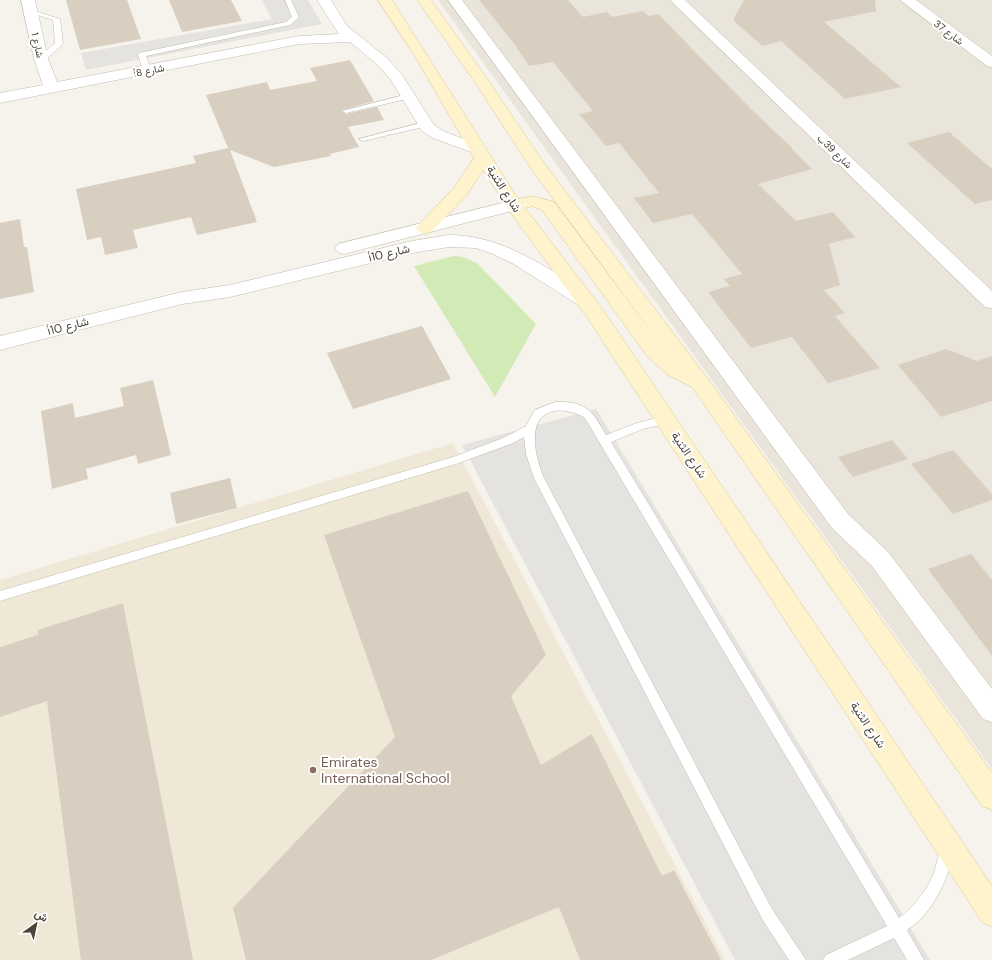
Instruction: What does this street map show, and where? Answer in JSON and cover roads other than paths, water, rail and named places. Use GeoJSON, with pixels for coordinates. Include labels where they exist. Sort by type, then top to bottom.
{"type":"FeatureCollection","features":[{"type":"Feature","properties":{"kind":"main road","name":"شارع الثنية"},"geometry":{"type":"LineString","coordinates":[[385,0],[424,58],[480,153],[514,205],[584,299],[992,912]]}},
{"type":"Feature","properties":{"kind":"main road"},"geometry":{"type":"LineString","coordinates":[[424,0],[481,80],[538,166],[701,384],[992,796]]}},
{"type":"Feature","properties":{"kind":"main road"},"geometry":{"type":"LineString","coordinates":[[425,228],[460,192],[480,153]]}},
{"type":"Feature","properties":{"kind":"main road"},"geometry":{"type":"LineString","coordinates":[[514,205],[533,201],[548,206],[654,351],[674,370],[701,384]]}},
{"type":"Feature","properties":{"kind":"street"},"geometry":{"type":"LineString","coordinates":[[324,0],[336,22],[353,38],[382,61],[397,78],[424,124],[439,135],[480,153]]}},
{"type":"Feature","properties":{"kind":"street"},"geometry":{"type":"LineString","coordinates":[[455,0],[697,325],[778,439],[840,521],[880,559],[992,710]]}},
{"type":"Feature","properties":{"kind":"street","name":"شارع 39ب"},"geometry":{"type":"LineString","coordinates":[[677,0],[992,302]]}},
{"type":"Feature","properties":{"kind":"street","name":"شارع 37"},"geometry":{"type":"LineString","coordinates":[[907,0],[992,63]]}},
{"type":"Feature","properties":{"kind":"street","name":"شارع 1"},"geometry":{"type":"LineString","coordinates":[[29,6],[41,59],[52,88]]}},
{"type":"Feature","properties":{"kind":"street","name":"شارع 8أ"},"geometry":{"type":"LineString","coordinates":[[299,40],[315,34],[336,22]]}},
{"type":"Feature","properties":{"kind":"street","name":"شارع 8أ"},"geometry":{"type":"LineString","coordinates":[[0,98],[299,40],[353,38]]}},
{"type":"Feature","properties":{"kind":"street","name":"شارع 10أ"},"geometry":{"type":"LineString","coordinates":[[182,298],[254,270],[514,205]]}},
{"type":"Feature","properties":{"kind":"street","name":"شارع 10أ"},"geometry":{"type":"LineString","coordinates":[[0,343],[182,298],[230,291],[431,243],[466,240],[487,245],[518,259],[584,299]]}},
{"type":"Feature","properties":{"kind":"lane"},"geometry":{"type":"LineString","coordinates":[[147,70],[142,55],[283,26],[292,22],[296,14],[288,0]]}},
{"type":"Feature","properties":{"kind":"lane"},"geometry":{"type":"LineString","coordinates":[[29,6],[56,19],[59,44],[41,59]]}},
{"type":"Feature","properties":{"kind":"lane"},"geometry":{"type":"LineString","coordinates":[[240,35],[249,50]]}},
{"type":"Feature","properties":{"kind":"lane"},"geometry":{"type":"LineString","coordinates":[[346,111],[408,96]]}},
{"type":"Feature","properties":{"kind":"lane"},"geometry":{"type":"LineString","coordinates":[[363,139],[424,124]]}},
{"type":"Feature","properties":{"kind":"lane"},"geometry":{"type":"LineString","coordinates":[[798,960],[767,914],[539,478],[532,457],[530,429],[536,416],[542,412],[557,406],[566,406],[582,411],[588,416],[604,440],[916,960]]}},
{"type":"Feature","properties":{"kind":"lane"},"geometry":{"type":"LineString","coordinates":[[604,440],[641,426],[665,420]]}},
{"type":"Feature","properties":{"kind":"lane"},"geometry":{"type":"LineString","coordinates":[[0,596],[456,460],[507,441],[530,429]]}},
{"type":"Feature","properties":{"kind":"lane"},"geometry":{"type":"LineString","coordinates":[[831,960],[898,930],[921,909],[939,881],[947,845]]}},
{"type":"Feature","properties":{"kind":"place","name":"Emirates International School"},"geometry":{"type":"Point","coordinates":[313,770]}}]}
